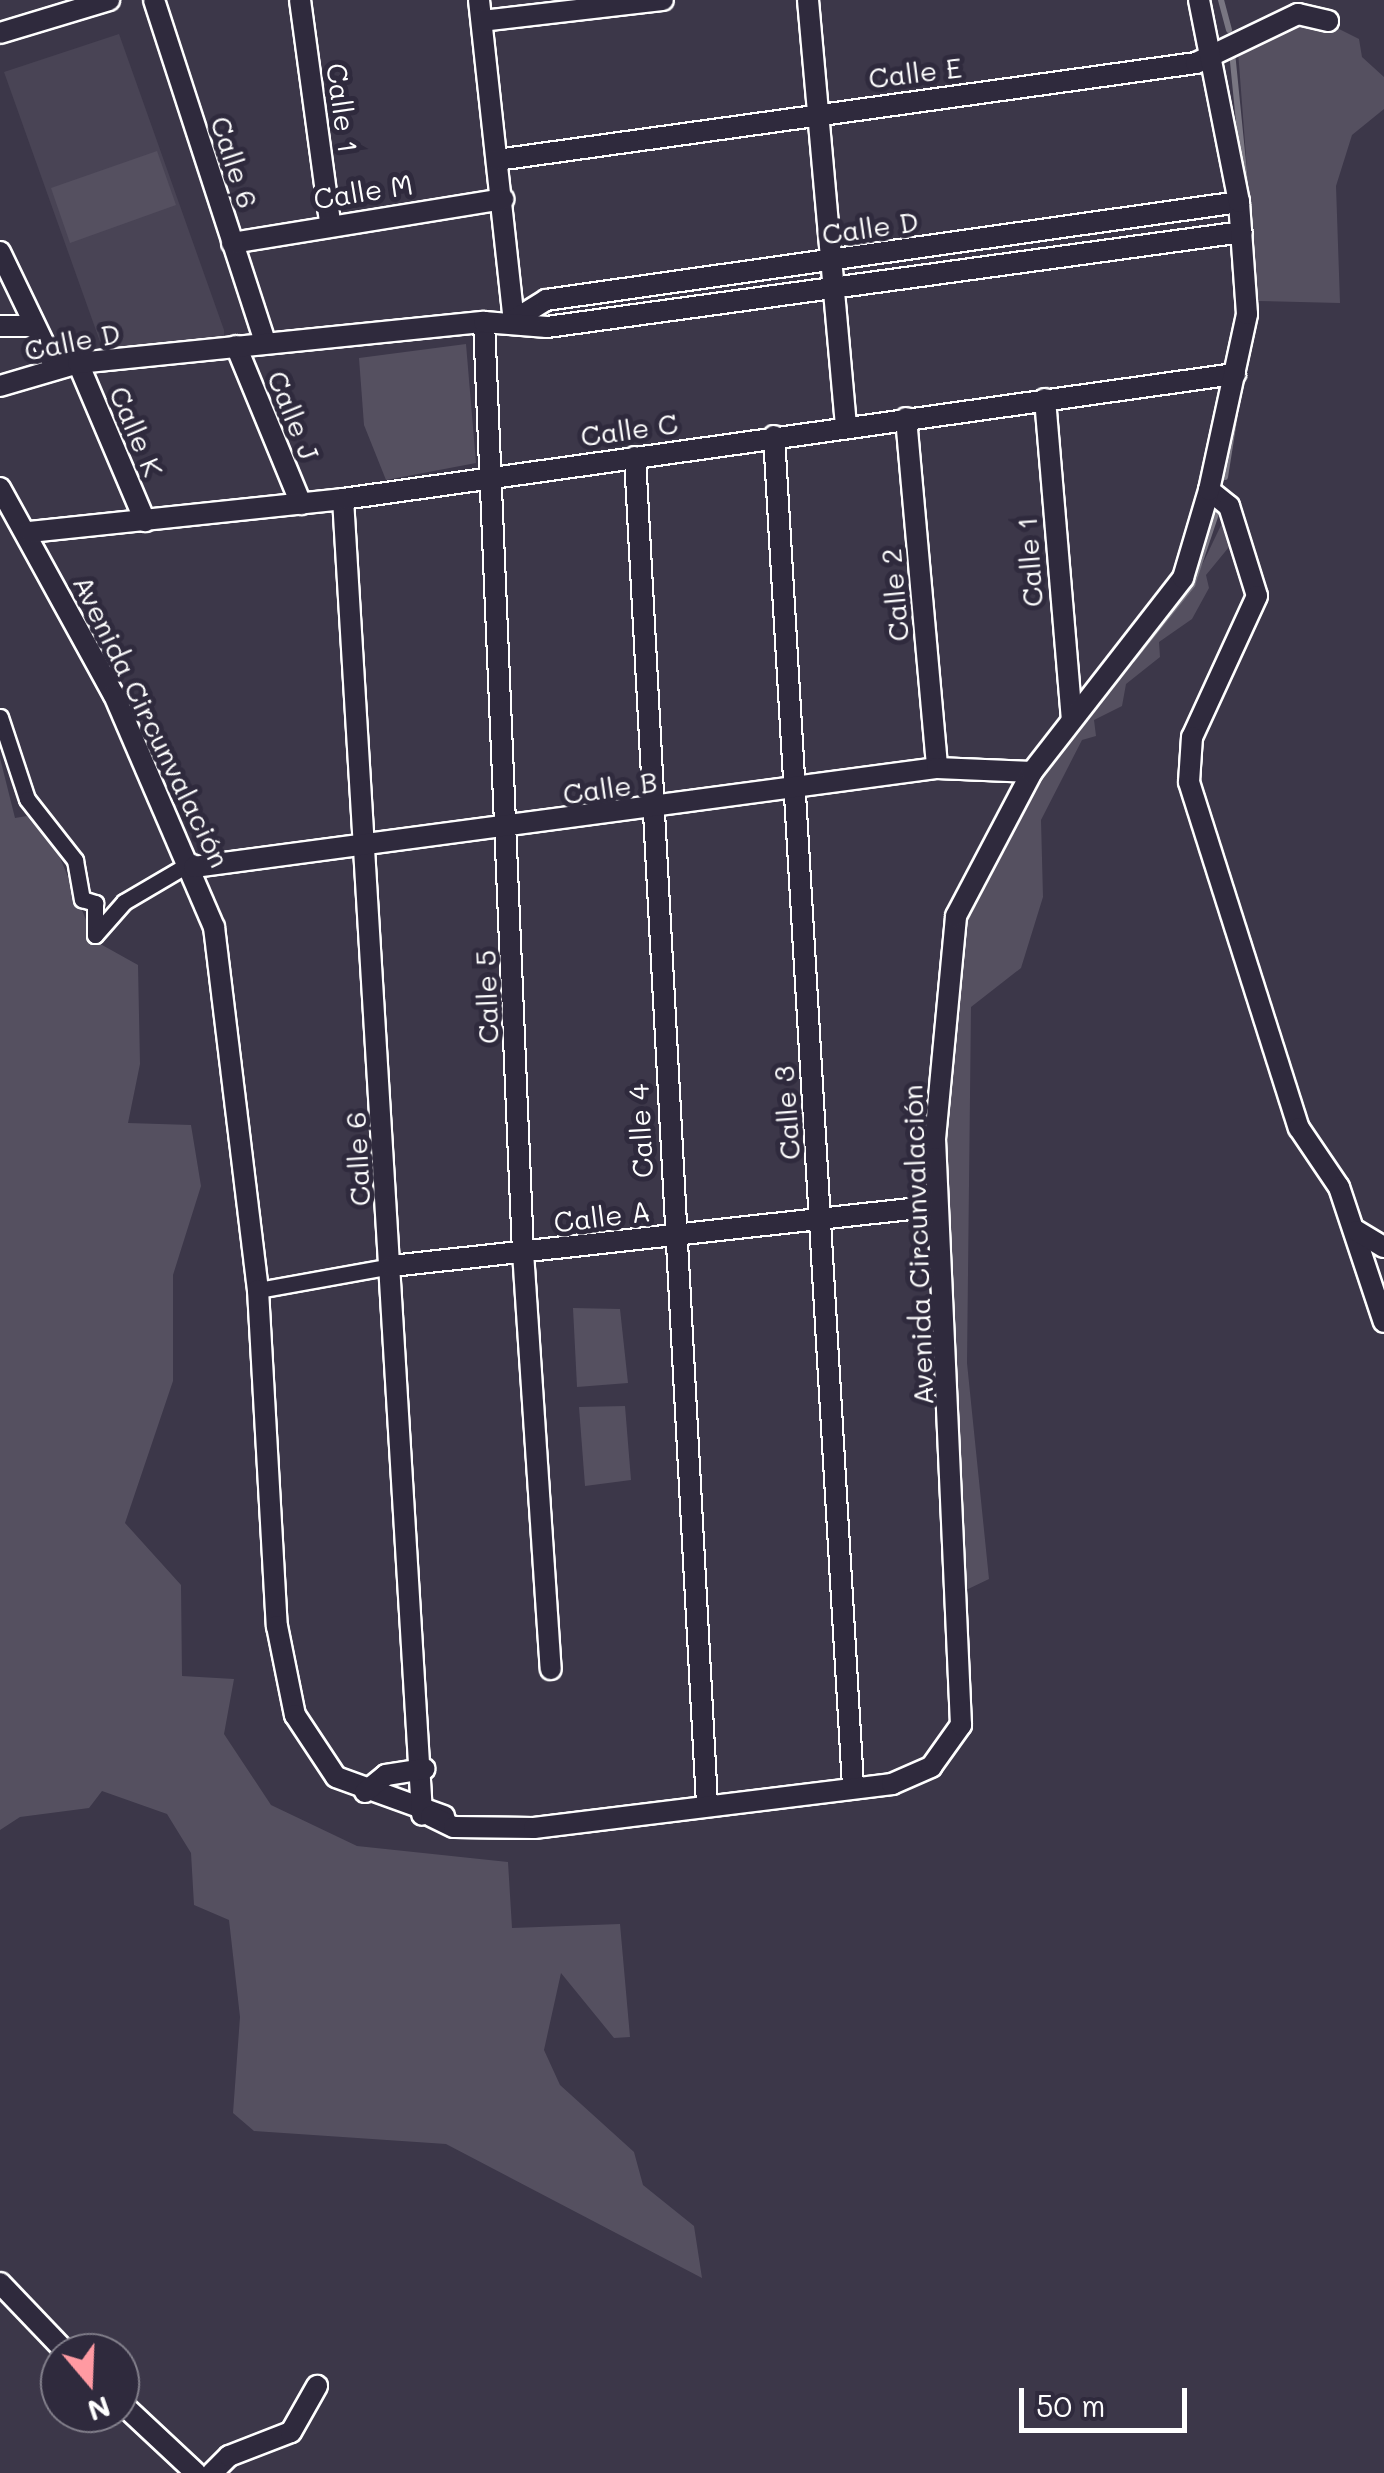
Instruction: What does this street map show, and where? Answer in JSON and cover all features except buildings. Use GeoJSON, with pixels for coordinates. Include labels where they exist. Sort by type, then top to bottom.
{"type":"FeatureCollection","features":[{"type":"Feature","properties":{"kind":"street"},"geometry":{"type":"LineString","coordinates":[[0,33],[109,0]]}},
{"type":"Feature","properties":{"kind":"street","name":"Calle 6"},"geometry":{"type":"LineString","coordinates":[[154,0],[264,342]]}},
{"type":"Feature","properties":{"kind":"street","name":"Calle 1"},"geometry":{"type":"LineString","coordinates":[[300,0],[330,223]]}},
{"type":"Feature","properties":{"kind":"street"},"geometry":{"type":"LineString","coordinates":[[514,320],[480,10],[663,0]]}},
{"type":"Feature","properties":{"kind":"street"},"geometry":{"type":"LineString","coordinates":[[808,0],[846,426]]}},
{"type":"Feature","properties":{"kind":"street","name":"Avenida Circunvalación"},"geometry":{"type":"LineString","coordinates":[[0,488],[30,532],[193,865],[222,970],[258,1290],[284,1673],[313,1749],[365,1792],[427,1816],[707,1803],[914,1779],[951,1747],[966,1696],[937,1206],[936,1087],[956,916],[1032,772],[1183,578],[1208,490],[1248,314],[1239,202],[1216,57],[1199,0]]}},
{"type":"Feature","properties":{"kind":"street","name":"Calle E"},"geometry":{"type":"LineString","coordinates":[[497,160],[1216,57],[1298,14],[1328,20]]}},
{"type":"Feature","properties":{"kind":"street","name":"Calle M"},"geometry":{"type":"LineString","coordinates":[[232,243],[330,223],[503,200]]}},
{"type":"Feature","properties":{"kind":"street","name":"Calle D"},"geometry":{"type":"LineString","coordinates":[[514,320],[546,300],[1239,202]]}},
{"type":"Feature","properties":{"kind":"street","name":"Calle D"},"geometry":{"type":"LineString","coordinates":[[0,386],[78,362],[484,322],[514,320],[547,327],[1242,232]]}},
{"type":"Feature","properties":{"kind":"street"},"geometry":{"type":"LineString","coordinates":[[0,252],[55,367]]}},
{"type":"Feature","properties":{"kind":"street","name":"Calle 5"},"geometry":{"type":"LineString","coordinates":[[484,322],[508,830],[522,1252],[552,1669]]}},
{"type":"Feature","properties":{"kind":"street"},"geometry":{"type":"LineString","coordinates":[[0,326],[33,326]]}},
{"type":"Feature","properties":{"kind":"street","name":"Calle J"},"geometry":{"type":"LineString","coordinates":[[236,346],[301,504]]}},
{"type":"Feature","properties":{"kind":"street","name":"Calle K"},"geometry":{"type":"LineString","coordinates":[[78,362],[145,521]]}},
{"type":"Feature","properties":{"kind":"street","name":"Calle C"},"geometry":{"type":"LineString","coordinates":[[30,532],[343,499],[491,474],[1235,374]]}},
{"type":"Feature","properties":{"kind":"street","name":"Calle 1"},"geometry":{"type":"LineString","coordinates":[[1045,399],[1072,719]]}},
{"type":"Feature","properties":{"kind":"street","name":"Calle 2"},"geometry":{"type":"LineString","coordinates":[[906,418],[937,768]]}},
{"type":"Feature","properties":{"kind":"street","name":"Calle 3"},"geometry":{"type":"LineString","coordinates":[[774,436],[853,1787]]}},
{"type":"Feature","properties":{"kind":"street","name":"Calle 4"},"geometry":{"type":"LineString","coordinates":[[635,456],[672,1235],[707,1803]]}},
{"type":"Feature","properties":{"kind":"street"},"geometry":{"type":"LineString","coordinates":[[1208,490],[1229,506],[1256,596],[1192,737],[1189,782],[1304,1140],[1339,1187],[1384,1322]]}},
{"type":"Feature","properties":{"kind":"street","name":"Calle 6"},"geometry":{"type":"LineString","coordinates":[[343,499],[368,842],[427,1816]]}},
{"type":"Feature","properties":{"kind":"street"},"geometry":{"type":"LineString","coordinates":[[0,717],[26,799],[76,860],[82,899],[95,904],[95,935],[124,902],[193,865]]}},
{"type":"Feature","properties":{"kind":"street","name":"Calle B"},"geometry":{"type":"LineString","coordinates":[[193,865],[368,842],[508,830],[937,768],[1032,772]]}},
{"type":"Feature","properties":{"kind":"street","name":"Calle A"},"geometry":{"type":"LineString","coordinates":[[392,1266],[937,1206]]}},
{"type":"Feature","properties":{"kind":"street"},"geometry":{"type":"LineString","coordinates":[[1356,1231],[1384,1246]]}},
{"type":"Feature","properties":{"kind":"street"},"geometry":{"type":"LineString","coordinates":[[258,1290],[392,1266]]}},
{"type":"Feature","properties":{"kind":"street"},"geometry":{"type":"LineString","coordinates":[[365,1792],[386,1775],[426,1769]]}},
{"type":"Feature","properties":{"kind":"street"},"geometry":{"type":"LineString","coordinates":[[0,2282],[49,2333]]}},
{"type":"Feature","properties":{"kind":"street"},"geometry":{"type":"LineString","coordinates":[[212,2473],[229,2456],[291,2432],[317,2386]]}},
{"type":"Feature","properties":{"kind":"street"},"geometry":{"type":"LineString","coordinates":[[140,2421],[196,2473]]}},
{"type":"Feature","properties":{"kind":"shaded area"},"geometry":{"type":"Polygon","coordinates":[[[1307,13],[1359,39],[1362,57],[1384,77],[1384,109],[1352,135],[1336,186],[1340,303],[1257,301],[1238,51],[1307,13]]]}},
{"type":"Feature","properties":{"kind":"shaded area"},"geometry":{"type":"Polygon","coordinates":[[[119,34],[224,339],[108,364],[4,72],[119,34]]]}},
{"type":"Feature","properties":{"kind":"shaded area"},"geometry":{"type":"Polygon","coordinates":[[[157,151],[176,205],[70,243],[51,188],[157,151]]]}},
{"type":"Feature","properties":{"kind":"shaded area"},"geometry":{"type":"Polygon","coordinates":[[[466,344],[476,463],[386,480],[364,425],[359,358],[466,344]]]}},
{"type":"Feature","properties":{"kind":"shaded area"},"geometry":{"type":"Polygon","coordinates":[[[1223,521],[1229,547],[1206,575],[1209,588],[1192,619],[1159,642],[1160,657],[1126,684],[1122,706],[1094,720],[1096,736],[1082,740],[1041,820],[1043,897],[1021,968],[971,1007],[967,1363],[989,1579],[966,1590],[941,1212],[943,1102],[965,915],[1048,767],[1192,586],[1223,521]]]}},
{"type":"Feature","properties":{"kind":"shaded area"},"geometry":{"type":"Polygon","coordinates":[[[0,758],[15,818],[27,816],[58,853],[95,941],[138,965],[140,1064],[128,1123],[191,1125],[201,1186],[173,1275],[173,1381],[125,1523],[181,1585],[182,1676],[234,1679],[224,1734],[271,1805],[357,1846],[508,1862],[512,1928],[620,1924],[630,2037],[614,2038],[561,1973],[544,2050],[560,2085],[634,2152],[643,2185],[694,2226],[702,2278],[446,2144],[254,2131],[233,2113],[240,2017],[229,1920],[194,1905],[191,1853],[167,1814],[102,1791],[89,1808],[20,1817],[0,1830],[0,758]]]}},
{"type":"Feature","properties":{"kind":"shaded area"},"geometry":{"type":"Polygon","coordinates":[[[573,1308],[620,1309],[628,1383],[577,1387],[573,1308]]]}},
{"type":"Feature","properties":{"kind":"shaded area"},"geometry":{"type":"Polygon","coordinates":[[[625,1406],[631,1480],[585,1486],[579,1407],[625,1406]]]}},
{"type":"Feature","properties":{"kind":"waterway"},"geometry":{"type":"LineString","coordinates":[[1221,0],[1229,30]]}},
{"type":"Feature","properties":{"kind":"waterway"},"geometry":{"type":"LineString","coordinates":[[1232,52],[1245,183]]}},
{"type":"Feature","properties":{"kind":"waterway"},"geometry":{"type":"LineString","coordinates":[[1225,477],[1235,414]]}},
{"type":"Feature","properties":{"kind":"waterway"},"geometry":{"type":"LineString","coordinates":[[1133,659],[1192,585],[1220,502]]}}]}
